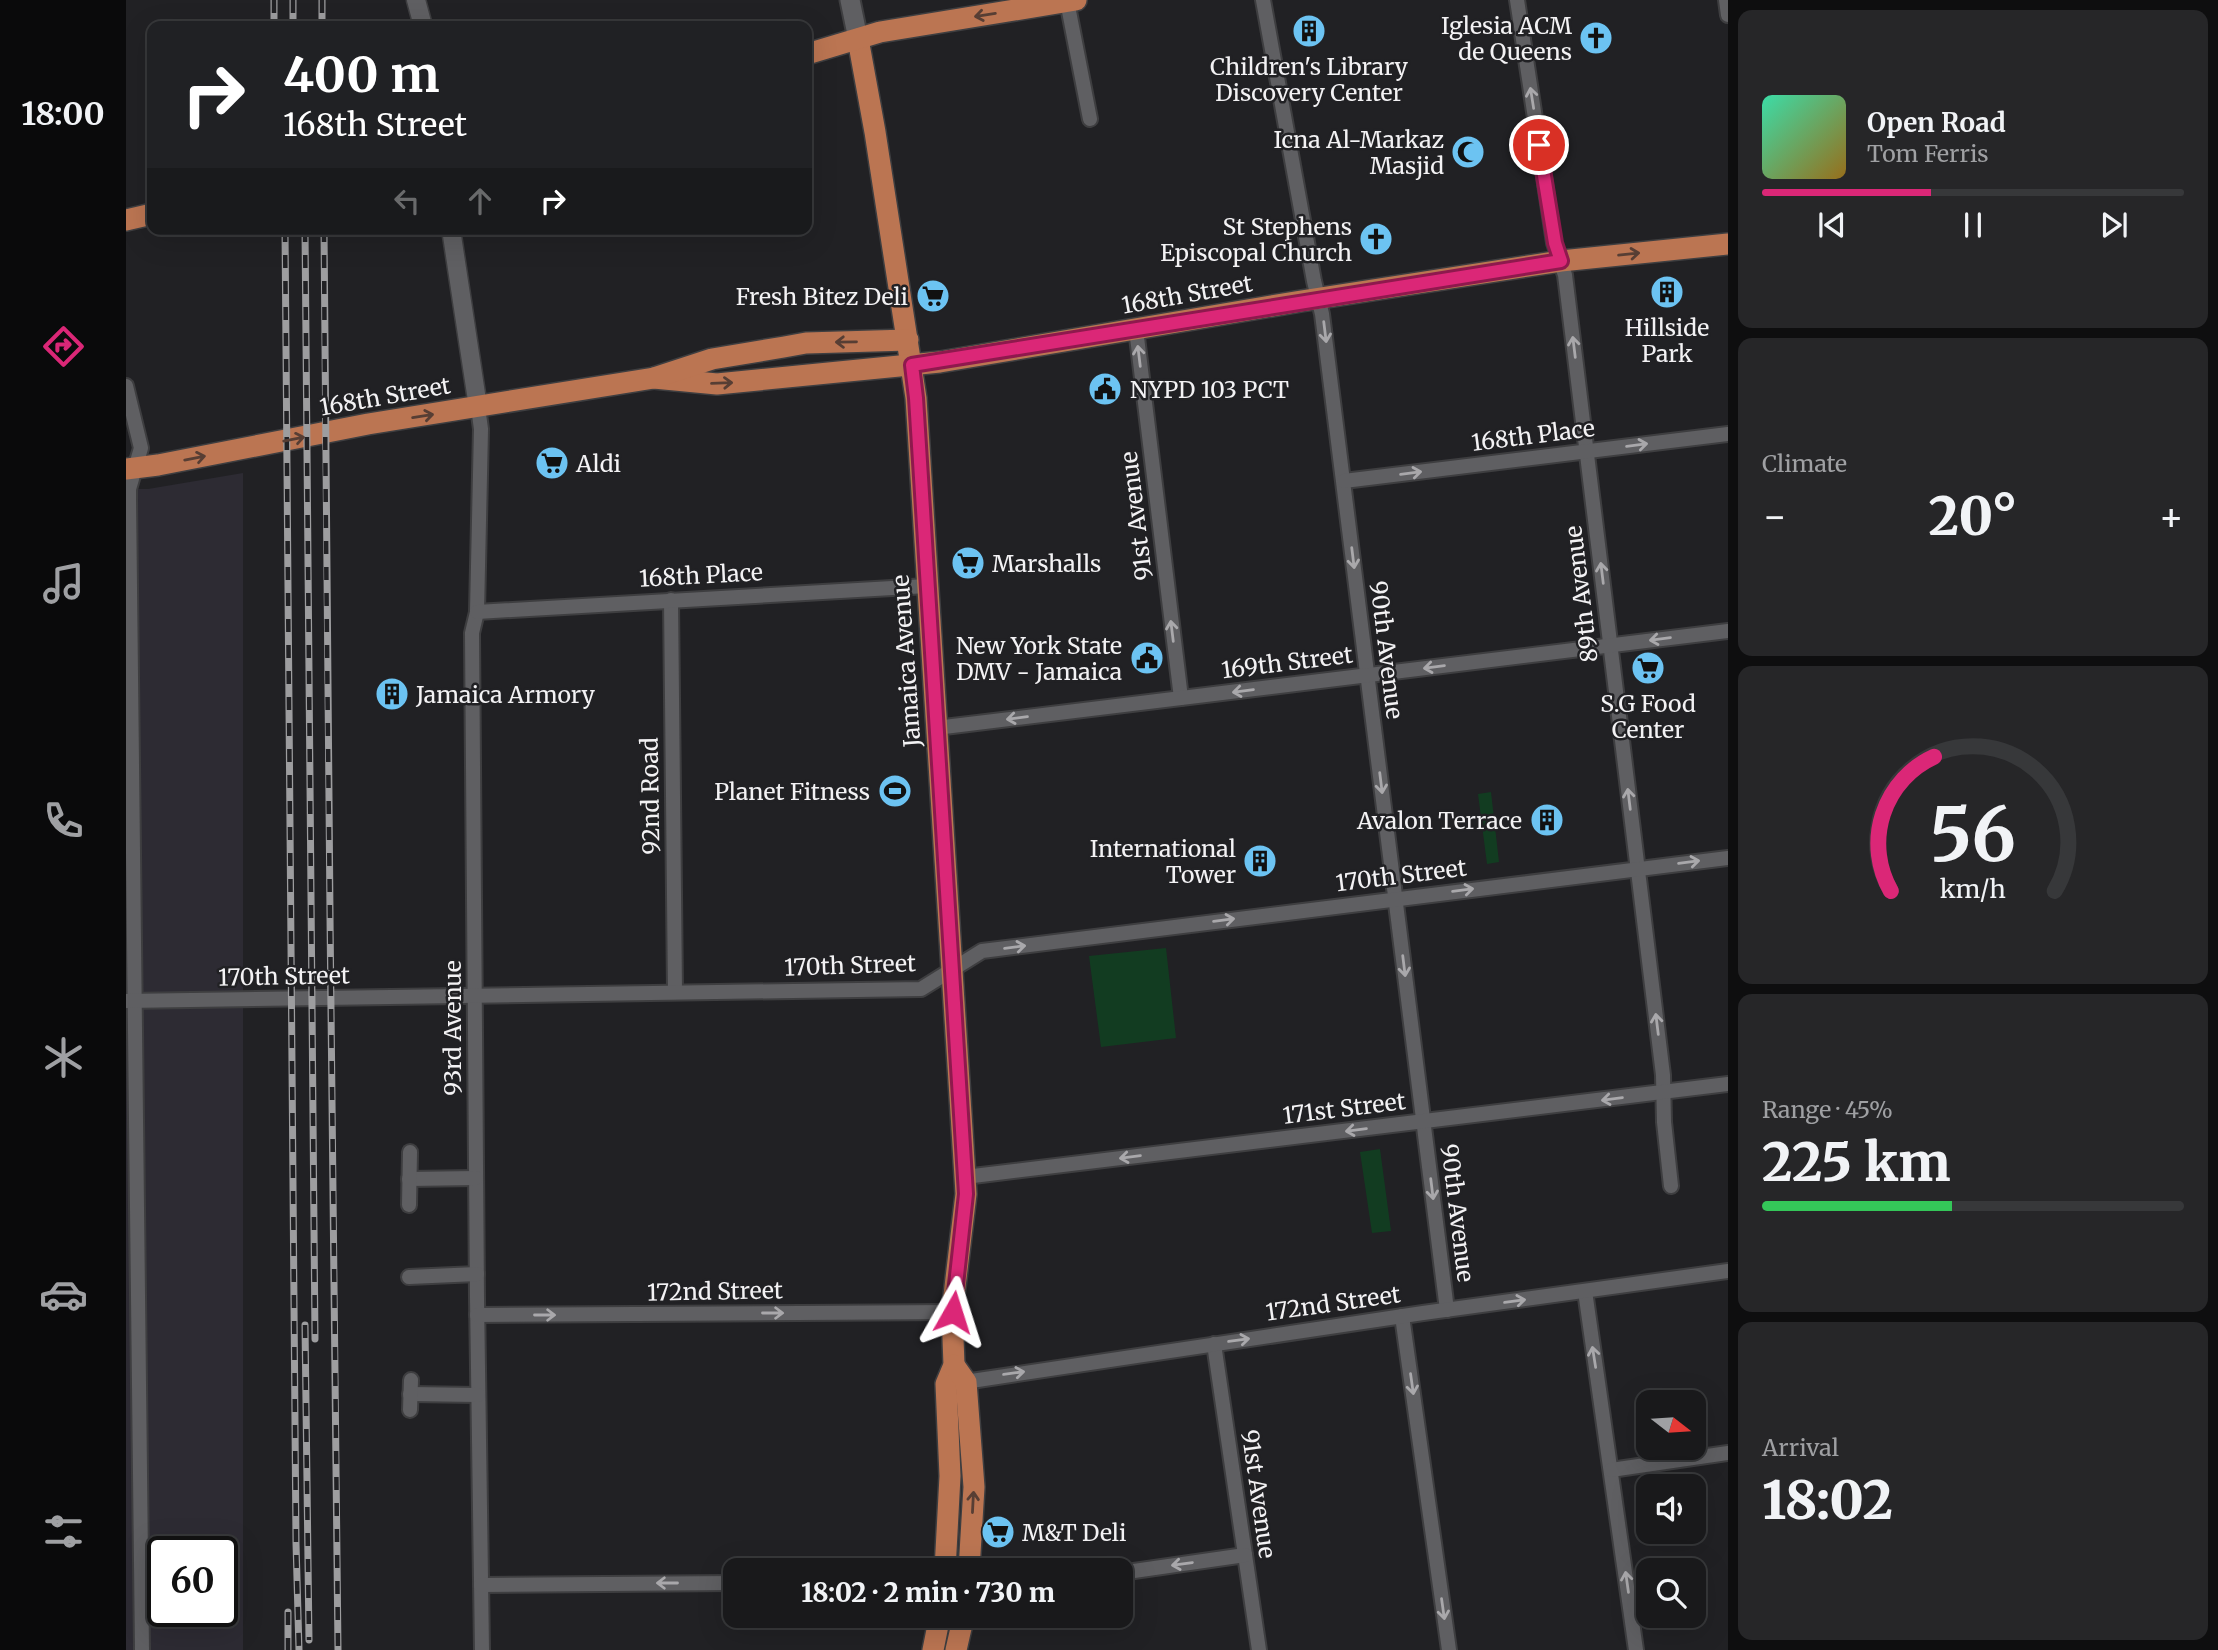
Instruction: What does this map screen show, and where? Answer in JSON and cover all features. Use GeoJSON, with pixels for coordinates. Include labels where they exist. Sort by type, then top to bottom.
{"type":"FeatureCollection","features":[{"type":"Feature","properties":{"kind":"main road","name":"Jamaica Avenue"},"geometry":{"type":"LineString","coordinates":[[850,0],[875,132],[916,398],[965,1177],[966,1194],[953,1312],[955,1377],[945,1558]]}},
{"type":"Feature","properties":{"kind":"main road"},"geometry":{"type":"LineString","coordinates":[[812,53],[880,32],[1072,1]]}},
{"type":"Feature","properties":{"kind":"main road"},"geometry":{"type":"LineString","coordinates":[[126,220],[147,215]]}},
{"type":"Feature","properties":{"kind":"main road","name":"168th Street"},"geometry":{"type":"LineString","coordinates":[[654,378],[717,384],[912,365],[1561,261],[1728,244]]}},
{"type":"Feature","properties":{"kind":"main road","name":"168th Street"},"geometry":{"type":"LineString","coordinates":[[131,468],[368,424],[654,378],[712,359],[784,347],[908,340]]}},
{"type":"Feature","properties":{"kind":"main road","name":"Jamaica Avenue"},"geometry":{"type":"LineString","coordinates":[[955,1377],[974,1487],[971,1558]]}},
{"type":"Feature","properties":{"kind":"main road"},"geometry":{"type":"LineString","coordinates":[[933,1650],[937,1628]]}},
{"type":"Feature","properties":{"kind":"main road"},"geometry":{"type":"LineString","coordinates":[[956,1650],[961,1628]]}},
{"type":"Feature","properties":{"kind":"street"},"geometry":{"type":"LineString","coordinates":[[416,0],[422,21]]}},
{"type":"Feature","properties":{"kind":"street","name":"90th Avenue"},"geometry":{"type":"LineString","coordinates":[[1262,0],[1319,299],[1447,1310]]}},
{"type":"Feature","properties":{"kind":"street","name":"89th Avenue"},"geometry":{"type":"LineString","coordinates":[[1517,0],[1555,243],[1565,275],[1663,1075],[1664,1122],[1671,1186]]}},
{"type":"Feature","properties":{"kind":"street"},"geometry":{"type":"LineString","coordinates":[[1726,0],[1728,15]]}},
{"type":"Feature","properties":{"kind":"street"},"geometry":{"type":"LineString","coordinates":[[1072,1],[1090,119]]}},
{"type":"Feature","properties":{"kind":"street"},"geometry":{"type":"LineString","coordinates":[[452,235],[478,407]]}},
{"type":"Feature","properties":{"kind":"street","name":"91st Avenue"},"geometry":{"type":"LineString","coordinates":[[1136,329],[1181,698]]}},
{"type":"Feature","properties":{"kind":"street"},"geometry":{"type":"LineString","coordinates":[[126,386],[141,448],[131,468],[129,499],[131,1001],[142,1650]]}},
{"type":"Feature","properties":{"kind":"street","name":"93rd Avenue"},"geometry":{"type":"LineString","coordinates":[[478,407],[481,429],[477,611],[472,633],[482,1650]]}},
{"type":"Feature","properties":{"kind":"street","name":"168th Place"},"geometry":{"type":"LineString","coordinates":[[1343,481],[1728,434]]}},
{"type":"Feature","properties":{"kind":"street","name":"168th Place"},"geometry":{"type":"LineString","coordinates":[[477,611],[927,586]]}},
{"type":"Feature","properties":{"kind":"street","name":"92nd Road"},"geometry":{"type":"LineString","coordinates":[[671,600],[675,992]]}},
{"type":"Feature","properties":{"kind":"street","name":"169th Street"},"geometry":{"type":"LineString","coordinates":[[936,729],[1728,631]]}},
{"type":"Feature","properties":{"kind":"street","name":"170th Street"},"geometry":{"type":"LineString","coordinates":[[131,1001],[921,989],[982,951],[1728,858]]}},
{"type":"Feature","properties":{"kind":"street","name":"171st Street"},"geometry":{"type":"LineString","coordinates":[[965,1177],[1728,1084]]}},
{"type":"Feature","properties":{"kind":"street"},"geometry":{"type":"LineString","coordinates":[[409,1205],[410,1152]]}},
{"type":"Feature","properties":{"kind":"street"},"geometry":{"type":"LineString","coordinates":[[409,1179],[476,1178]]}},
{"type":"Feature","properties":{"kind":"street","name":"172nd Street"},"geometry":{"type":"LineString","coordinates":[[955,1377],[1214,1344],[1728,1271]]}},
{"type":"Feature","properties":{"kind":"street"},"geometry":{"type":"LineString","coordinates":[[409,1277],[477,1274]]}},
{"type":"Feature","properties":{"kind":"street"},"geometry":{"type":"LineString","coordinates":[[1585,1291],[1636,1650]]}},
{"type":"Feature","properties":{"kind":"street","name":"172nd Street"},"geometry":{"type":"LineString","coordinates":[[477,1315],[953,1312]]}},
{"type":"Feature","properties":{"kind":"street"},"geometry":{"type":"LineString","coordinates":[[1402,1317],[1449,1650]]}},
{"type":"Feature","properties":{"kind":"street","name":"91st Avenue"},"geometry":{"type":"LineString","coordinates":[[1214,1344],[1259,1650]]}},
{"type":"Feature","properties":{"kind":"street"},"geometry":{"type":"LineString","coordinates":[[410,1410],[411,1387],[478,1395]]}},
{"type":"Feature","properties":{"kind":"street"},"geometry":{"type":"LineString","coordinates":[[1611,1470],[1728,1453]]}},
{"type":"Feature","properties":{"kind":"street"},"geometry":{"type":"LineString","coordinates":[[1133,1571],[1245,1555]]}},
{"type":"Feature","properties":{"kind":"street"},"geometry":{"type":"LineString","coordinates":[[481,1585],[723,1583]]}},
{"type":"Feature","properties":{"kind":"shaded area"},"geometry":{"type":"Polygon","coordinates":[[[243,473],[243,1650],[126,1650],[126,489],[148,489],[243,473]]]}},
{"type":"Feature","properties":{"kind":"green space"},"geometry":{"type":"Polygon","coordinates":[[[1491,792],[1499,862],[1487,864],[1478,794],[1491,792]]]}},
{"type":"Feature","properties":{"kind":"green space"},"geometry":{"type":"Polygon","coordinates":[[[1166,948],[1176,1038],[1101,1047],[1089,956],[1166,948]]]}},
{"type":"Feature","properties":{"kind":"green space"},"geometry":{"type":"Polygon","coordinates":[[[1380,1149],[1391,1231],[1372,1233],[1360,1152],[1380,1149]]]}},
{"type":"Feature","properties":{"kind":"railway"},"geometry":{"type":"LineString","coordinates":[[274,0],[274,21]]}},
{"type":"Feature","properties":{"kind":"railway"},"geometry":{"type":"LineString","coordinates":[[293,0],[293,21]]}},
{"type":"Feature","properties":{"kind":"railway"},"geometry":{"type":"LineString","coordinates":[[322,0],[322,21]]}},
{"type":"Feature","properties":{"kind":"railway"},"geometry":{"type":"LineString","coordinates":[[285,235],[299,1650]]}},
{"type":"Feature","properties":{"kind":"railway"},"geometry":{"type":"LineString","coordinates":[[305,235],[315,1339]]}},
{"type":"Feature","properties":{"kind":"railway"},"geometry":{"type":"LineString","coordinates":[[324,235],[338,1650]]}},
{"type":"Feature","properties":{"kind":"railway"},"geometry":{"type":"LineString","coordinates":[[305,1325],[309,1640]]}},
{"type":"Feature","properties":{"kind":"railway"},"geometry":{"type":"LineString","coordinates":[[288,1612],[288,1650]]}},
{"type":"Feature","properties":{"kind":"place","name":"Children's Library Discovery Center"},"geometry":{"type":"Point","coordinates":[1309,31]}},
{"type":"Feature","properties":{"kind":"place","name":"Iglesia ACM de Queens"},"geometry":{"type":"Point","coordinates":[1596,38]}},
{"type":"Feature","properties":{"kind":"place","name":"Icna Al-Markaz Masjid"},"geometry":{"type":"Point","coordinates":[1468,152]}},
{"type":"Feature","properties":{"kind":"place","name":"St Stephens Episcopal Church"},"geometry":{"type":"Point","coordinates":[1376,239]}},
{"type":"Feature","properties":{"kind":"place","name":"Hillside Park"},"geometry":{"type":"Point","coordinates":[1667,292]}},
{"type":"Feature","properties":{"kind":"place","name":"Fresh Bitez Deli"},"geometry":{"type":"Point","coordinates":[933,296]}},
{"type":"Feature","properties":{"kind":"place","name":"NYPD 103 PCT"},"geometry":{"type":"Point","coordinates":[1105,389]}},
{"type":"Feature","properties":{"kind":"place","name":"Aldi"},"geometry":{"type":"Point","coordinates":[552,463]}},
{"type":"Feature","properties":{"kind":"place","name":"Marshalls"},"geometry":{"type":"Point","coordinates":[968,563]}},
{"type":"Feature","properties":{"kind":"place","name":"New York State DMV - Jamaica"},"geometry":{"type":"Point","coordinates":[1147,658]}},
{"type":"Feature","properties":{"kind":"place","name":"S.G Food Center"},"geometry":{"type":"Point","coordinates":[1648,668]}},
{"type":"Feature","properties":{"kind":"place","name":"Jamaica Armory"},"geometry":{"type":"Point","coordinates":[392,694]}},
{"type":"Feature","properties":{"kind":"place","name":"Planet Fitness"},"geometry":{"type":"Point","coordinates":[895,791]}},
{"type":"Feature","properties":{"kind":"place","name":"Avalon Terrace"},"geometry":{"type":"Point","coordinates":[1547,820]}},
{"type":"Feature","properties":{"kind":"place","name":"International Tower"},"geometry":{"type":"Point","coordinates":[1260,861]}},
{"type":"Feature","properties":{"kind":"place","name":"M&T Deli"},"geometry":{"type":"Point","coordinates":[998,1532]}},
{"type":"Feature","properties":{"kind":"route"},"geometry":{"type":"LineString","coordinates":[[953,1312],[966,1194],[912,365],[1561,261],[1555,243],[1539,145]]}}]}
